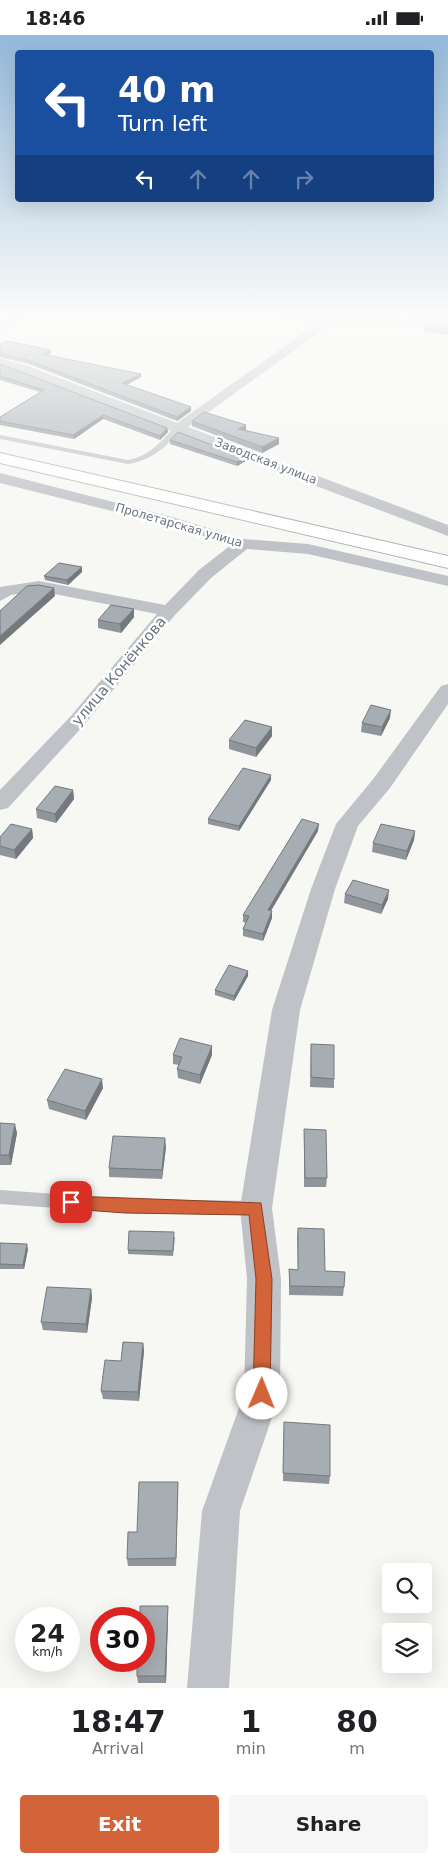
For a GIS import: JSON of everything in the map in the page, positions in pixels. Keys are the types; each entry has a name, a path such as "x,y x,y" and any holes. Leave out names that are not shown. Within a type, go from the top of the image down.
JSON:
{"main road":[{"name":"Пролетарская улица","path":"0,458 448,562"}],"street":[{"name":"Заводская улица","path":"82,391 448,531"},
{"path":"178,428 229,391"},
{"name":"Пролетарская улица","path":"0,478 166,520 243,544 277,545 308,549 448,581"},
{"name":"улица Конёнкова","path":"0,803 77,721 169,611 205,574 243,544"},
{"path":"0,596 6,591 39,586 169,611"},
{"path":"208,1688 221,1511 262,1394 264,1279 256,1208 286,1010 323,889 347,824 382,783 448,690"}],"lane":[{"path":"0,437 128,462 138,461 163,444 178,428"},
{"path":"0,1197 125,1206 256,1208"}],"building":[{"path":"42,391 71,391 167,428 160,436 103,415 73,435 0,421 0,417"},
{"path":"109,391 145,391 191,407 177,417"},
{"path":"204,412 246,425 238,429 279,438 262,447 192,421"},
{"path":"178,432 246,458 237,462 170,440"},
{"path":"59,563 82,567 67,580 44,576"},
{"path":"38,585 54,588 0,636 0,611 27,586"},
{"path":"111,605 134,609 120,624 98,620"},
{"path":"371,705 391,710 382,727 362,723"},
{"path":"245,720 272,727 256,748 229,740"},
{"path":"243,768 271,775 239,826 208,819"},
{"path":"55,786 73,790 55,814 36,809"},
{"path":"302,819 319,824 268,910 272,911 263,934 243,929 249,916 243,915"},
{"path":"11,824 32,829 14,850 0,846 0,837"},
{"path":"381,824 415,831 407,851 373,843"},
{"path":"353,880 389,890 382,905 345,894"},
{"path":"229,965 248,971 234,996 215,990"},
{"path":"180,1038 212,1046 200,1075 177,1069 182,1057 173,1055"},
{"path":"311,1044 334,1045 334,1079 311,1077"},
{"path":"65,1069 102,1079 85,1111 47,1100"},
{"path":"0,1123 15,1124 9,1155 0,1155"},
{"path":"304,1129 326,1130 327,1178 305,1178"},
{"path":"113,1136 165,1138 162,1170 109,1168"},
{"path":"298,1228 324,1229 325,1271 345,1272 344,1287 290,1286 289,1269 298,1270"},
{"path":"129,1231 174,1232 173,1251 128,1250"},
{"path":"0,1243 27,1244 23,1265 0,1264"},
{"path":"47,1287 91,1289 86,1324 41,1322"},
{"path":"123,1342 143,1343 138,1392 101,1391 105,1360 121,1361"},
{"path":"284,1422 330,1425 330,1476 283,1473"},
{"path":"139,1482 178,1482 176,1558 127,1559 128,1532 137,1532"},
{"path":"168,1606 165,1676 137,1676 137,1672 155,1672 155,1607 140,1607"}],"route":[{"path":"71,1202 125,1206 256,1208 264,1279 262,1394"}]}
